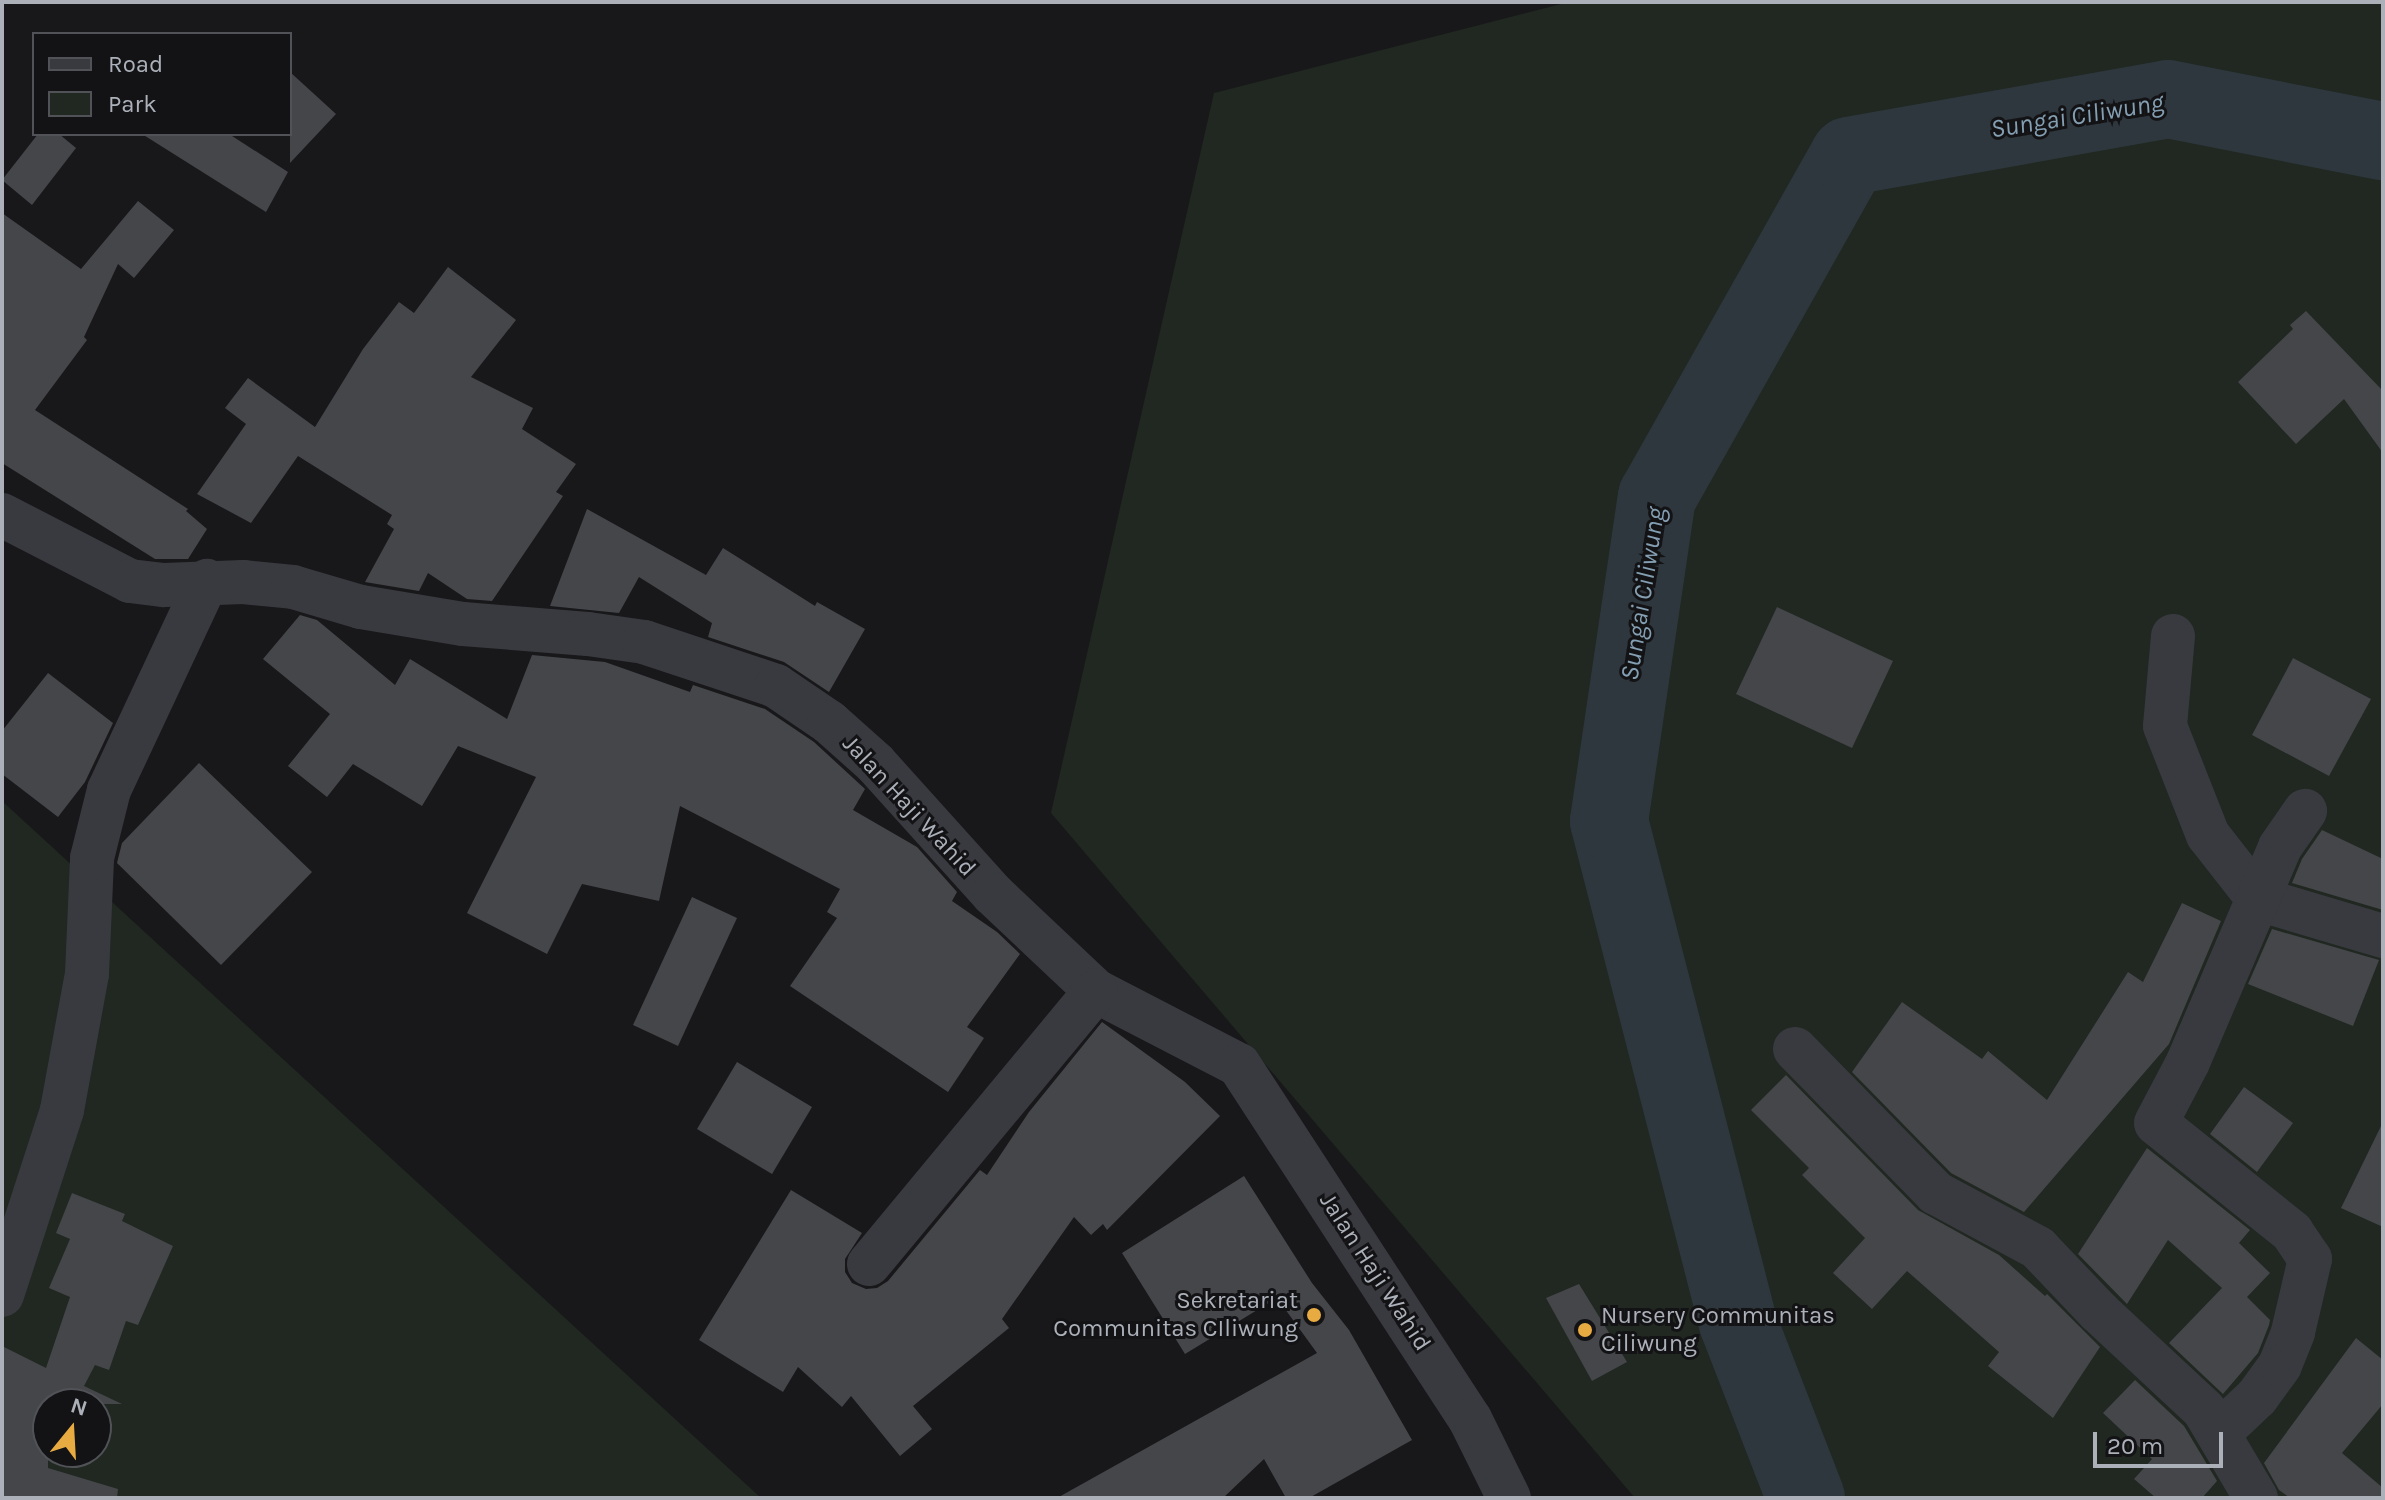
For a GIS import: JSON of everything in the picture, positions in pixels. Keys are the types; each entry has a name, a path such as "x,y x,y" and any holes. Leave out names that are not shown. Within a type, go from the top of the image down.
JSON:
{"street":[{"name":"Jalan Haji Wahid","path":"2,515 130,581 164,585 207,581 293,587 361,607 463,624 644,642 776,686 829,722 875,763 993,894 1096,991 1239,1065 1470,1419 1509,1498"},
{"path":"2,1295 62,1110 87,974 92,858 109,790 207,581"},
{"path":"2173,636 2165,726 2208,835 2258,899 2383,936"},
{"path":"2219,1433 2257,1397 2280,1365 2293,1332 2310,1259 2292,1232 2156,1123 2188,1062 2280,847 2305,811"},
{"path":"869,1264 1096,991"},
{"path":"1795,1049 1936,1193 2038,1248 2099,1312 2204,1410 2256,1498"}],"green space":[{"path":"1569,2 2383,2 2383,1498 1635,1498 1051,813 1214,93"},
{"path":"2,801 761,1498 2,1498"}],"building":[{"path":"292,74 336,114 290,163 292,136"},
{"path":"36,136 61,136 76,148 32,205 2,180"},
{"path":"145,136 232,136 288,172 266,212"},
{"path":"138,201 174,230 134,278 118,264 84,337 87,340 35,410 188,509 186,511 207,529 188,559 155,559 2,463 2,213 81,269"},
{"path":"448,267 516,320 471,377 533,408 522,429 576,464 556,492 563,496 492,601 467,599 428,573 419,591 365,582 394,529 387,524 392,515 298,456 251,523 197,494 246,424 225,408 248,378 315,427 363,349 399,302 414,313"},
{"path":"2306,311 2383,391 2383,453 2344,399 2296,444 2238,382 2293,329 2290,325"},
{"path":"587,509 706,575 723,548 815,606 817,602 865,629 829,692 784,662 708,637 712,623 639,577 619,613 550,606"},
{"path":"1777,607 1893,661 1852,748 1736,694"},
{"path":"300,615 317,620 395,685 410,659 507,719 532,655 605,662 690,692 693,685 765,709 814,742 865,789 853,810 917,847 957,892 952,901 997,932 1020,954 967,1027 984,1038 948,1092 790,986 837,918 827,912 840,889 680,806 659,901 582,884 547,954 467,913 536,777 458,746 422,806 353,764 327,797 288,766 330,714 263,659"},
{"path":"2293,658 2371,699 2329,776 2252,735"},
{"path":"48,673 113,723 85,782 58,817 2,774 2,731"},
{"path":"199,763 312,872 221,965 117,863 122,843"},
{"path":"2322,830 2383,859 2383,910 2292,883 2302,859"},
{"path":"692,897 737,918 678,1046 633,1025"},
{"path":"2182,903 2221,921 2169,1044 2024,1212 1951,1173 1852,1072 1902,1002 1982,1059 1988,1051 2047,1100 2128,972 2143,982"},
{"path":"2272,929 2379,960 2353,1026 2248,984"},
{"path":"1102,1022 1185,1082 1220,1116 1107,1230 1103,1224 1091,1235 1074,1217 1002,1319 1009,1328 913,1406 932,1429 900,1456 851,1396 842,1407 798,1367 783,1392 699,1340 791,1190 862,1233 845,1259 845,1272 852,1283 866,1289 877,1288 888,1281 980,1170 987,1175 1029,1112"},
{"path":"737,1062 812,1107 772,1174 697,1129"},
{"path":"1786,1075 1918,1210 1999,1255 2045,1296 2047,1294 2100,1347 2053,1418 1988,1366 1999,1352 1907,1271 1872,1309 1833,1273 1865,1238 1802,1175 1809,1168 1751,1110"},
{"path":"2244,1087 2293,1123 2257,1172 2210,1134"},
{"path":"2383,1122 2383,1227 2341,1208"},
{"path":"2147,1148 2250,1230 2239,1243 2270,1273 2247,1297 2270,1320 2269,1325 2258,1353 2223,1394 2169,1343 2222,1288 2168,1240 2127,1304 2078,1254"},
{"path":"1244,1176 1312,1283 1349,1330 1412,1440 1309,1498 1286,1498 1264,1459 1223,1498 1057,1498 1317,1353 1277,1298 1185,1354 1122,1253"},
{"path":"72,1193 125,1214 122,1221 173,1246 138,1325 126,1321 109,1370 95,1365 84,1386 88,1388 32,1388 32,1468 48,1468 118,1489 117,1498 2,1498 2,1346 46,1368 70,1297 49,1288 70,1239 56,1233"},
{"name":"Nursery Communitas Ciliwung","path":"1579,1284 1627,1362 1592,1381 1546,1298"},
{"path":"2356,1338 2383,1360 2383,1404 2342,1453 2383,1488 2383,1498 2290,1498 2279,1490 2264,1463"},
{"path":"2135,1380 2184,1426 2217,1481 2202,1498 2156,1498 2134,1479 2152,1459 2103,1413"}],"waterway":[{"name":"Sungai Ciliwung","path":"1806,1498 1738,1323 1609,821 1657,497 1849,156 2168,99 2383,141"}],"place":[{"name":"Sekretariat Communitas CIliwung","path":"1314,1315"},
{"name":"Nursery Communitas Ciliwung","path":"1585,1330"}]}
